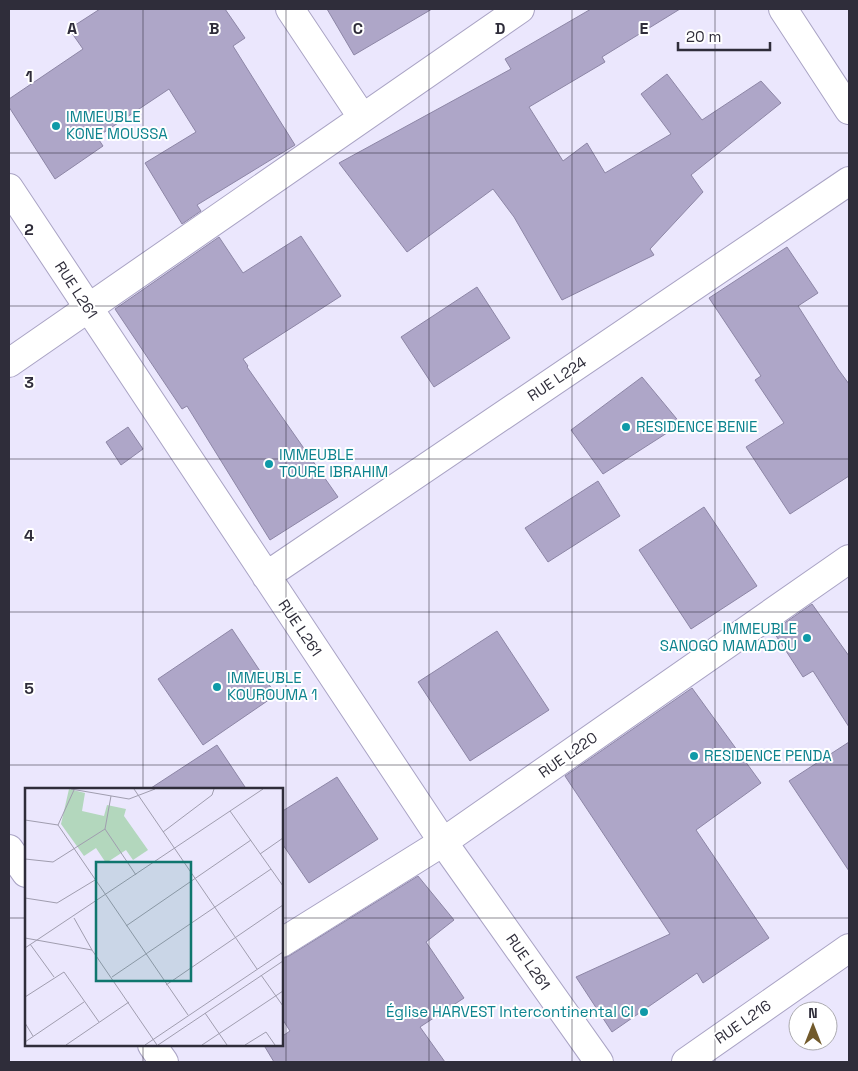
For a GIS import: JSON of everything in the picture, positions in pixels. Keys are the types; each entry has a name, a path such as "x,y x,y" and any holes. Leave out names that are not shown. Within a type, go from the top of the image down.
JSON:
{"street":[{"path":"290,9 362,117"},
{"path":"9,363 520,9"},
{"path":"783,9 849,110"},
{"name":"RUE L224","path":"266,576 849,181"},
{"name":"RUE L261","path":"9,188 443,842 599,1062"},
{"name":"RUE L220","path":"282,942 443,842 849,559"},
{"path":"9,849 25,872"},
{"name":"RUE L216","path":"686,1062 849,948"},
{"path":"153,1046 164,1062"}],"building":[{"path":"100,9 225,9 245,38 233,46 295,145 197,205 201,211 182,224 145,163 196,132 169,89 97,137 103,146 55,179 9,107 9,99 83,49 69,29"},
{"path":"327,9 432,9 354,55"},
{"path":"591,9 680,9 602,57 605,62 529,107 563,161 587,143 605,173 671,134 641,94 667,74 702,120 761,81 781,103 691,175 703,192 650,249 654,255 562,300 514,217 493,189 407,252 339,163 511,69 505,59"},
{"path":"301,236 341,296 243,359 338,497 270,540 187,406 182,409 115,309 219,237 243,273"},
{"path":"787,247 818,293 798,306 849,384 849,476 790,514 746,447 784,423 755,380 761,376 709,298"},
{"path":"477,287 510,338 434,387 401,337"},
{"name":"RESIDENCE BENIE","path":"642,377 681,424 603,474 571,430"},
{"path":"128,427 143,449 121,465 106,442"},
{"path":"598,481 620,516 548,562 525,528"},
{"path":"704,507 757,586 691,629 639,550"},
{"name":"IMMEUBLE SANOGO MAMADOU","path":"812,604 849,656 849,727 813,671 803,677 773,631"},
{"name":"IMMEUBLE KOUROUMA 1","path":"232,629 276,695 203,745 158,679"},
{"path":"497,631 549,710 470,761 418,682"},
{"path":"692,688 761,783 696,830 769,938 703,983 697,973 612,1032 576,977 670,934 565,776"},
{"path":"849,742 849,871 789,781"},
{"path":"217,745 246,788 151,788"},
{"path":"337,777 378,839 309,883 282,843 282,811"},
{"path":"418,876 454,920 426,942 464,998 420,1027 445,1062 274,1062 265,1047 282,1046 282,1036 290,1031 282,1019 282,959"}],"place":[{"name":"IMMEUBLE KONE MOUSSA","path":"56,126"},
{"name":"RESIDENCE BENIE","path":"626,427"},
{"name":"IMMEUBLE TOURE IBRAHIM","path":"269,464"},
{"name":"IMMEUBLE SANOGO MAMADOU","path":"807,638"},
{"name":"IMMEUBLE KOUROUMA 1","path":"217,687"},
{"name":"RESIDENCE PENDA","path":"694,756"},
{"name":"Église HARVEST Intercontinental CI","path":"644,1012"}]}
